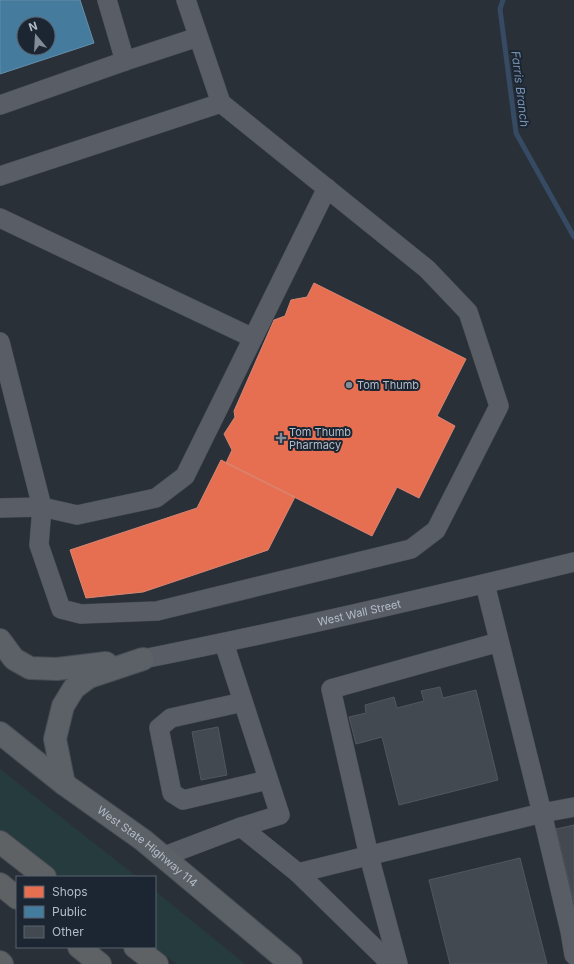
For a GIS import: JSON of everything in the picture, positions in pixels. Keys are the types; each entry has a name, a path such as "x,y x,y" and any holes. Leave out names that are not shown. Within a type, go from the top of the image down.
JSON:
{"highway":[{"path":"0,842 44,876"},
{"path":"0,884 16,897"},
{"path":"80,948 100,964"},
{"path":"136,948 157,964"}],"main road":[{"path":"0,640 14,659 30,668 58,669 143,659"},
{"path":"0,667 8,670 55,678 143,659"},
{"path":"64,784 55,739 63,706 70,694 74,688 89,677 143,659"},
{"name":"West State Highway 114","path":"0,733 64,784 143,840 291,964"}],"street":[{"path":"107,0 125,61"},
{"path":"0,342 42,507 38,545 60,609 81,614 156,611 411,549 436,530 499,406 468,312 427,269 221,103 186,0"},
{"path":"0,105 198,37"},
{"path":"0,176 221,103"},
{"path":"0,508 42,507 77,515 156,498 185,476 327,188"},
{"path":"0,218 253,338"},
{"name":"West Wall Street","path":"143,659 224,643 574,562"},
{"path":"484,584 542,814 570,931 574,955"},
{"path":"398,964 369,856 331,689 499,642"},
{"path":"162,856 241,827 280,815 224,643"},
{"path":"243,702 171,718 158,728 172,793 183,800 268,780"},
{"path":"298,873 574,807"},
{"path":"241,827 298,873 391,964"}],"green space":[{"path":"0,769 136,876 59,876 0,831"},
{"path":"156,892 245,964 177,964 155,948"}],"building: Shops":[{"name":"Tom Thumb","path":"314,283 466,359 437,416 455,426 419,498 397,487 372,536 226,463 232,450 224,434 235,417 234,411 274,320 285,316 291,300 307,297"},
{"path":"221,460 295,497 268,550 143,592 86,598 70,550 197,508"}],"building: Public":[{"path":"0,0 80,0 94,43 56,56 56,16 16,16 16,56 55,56 0,74"}],"building: Other":[{"path":"440,687 443,698 476,690 498,780 399,805 382,737 356,744 349,717 366,713 365,705 394,697 397,708 424,701 421,691"},
{"path":"218,727 227,775 201,780 192,732"},
{"path":"574,825 574,903 556,829"},
{"path":"520,858 547,964 450,964 429,880"}],"waterway":[{"name":"Farris Branch","path":"503,0 500,9 516,133 574,237"}],"place":[{"name":"Tom Thumb","path":"349,385"},
{"name":"Tom Thumb Pharmacy","path":"281,438"}]}
